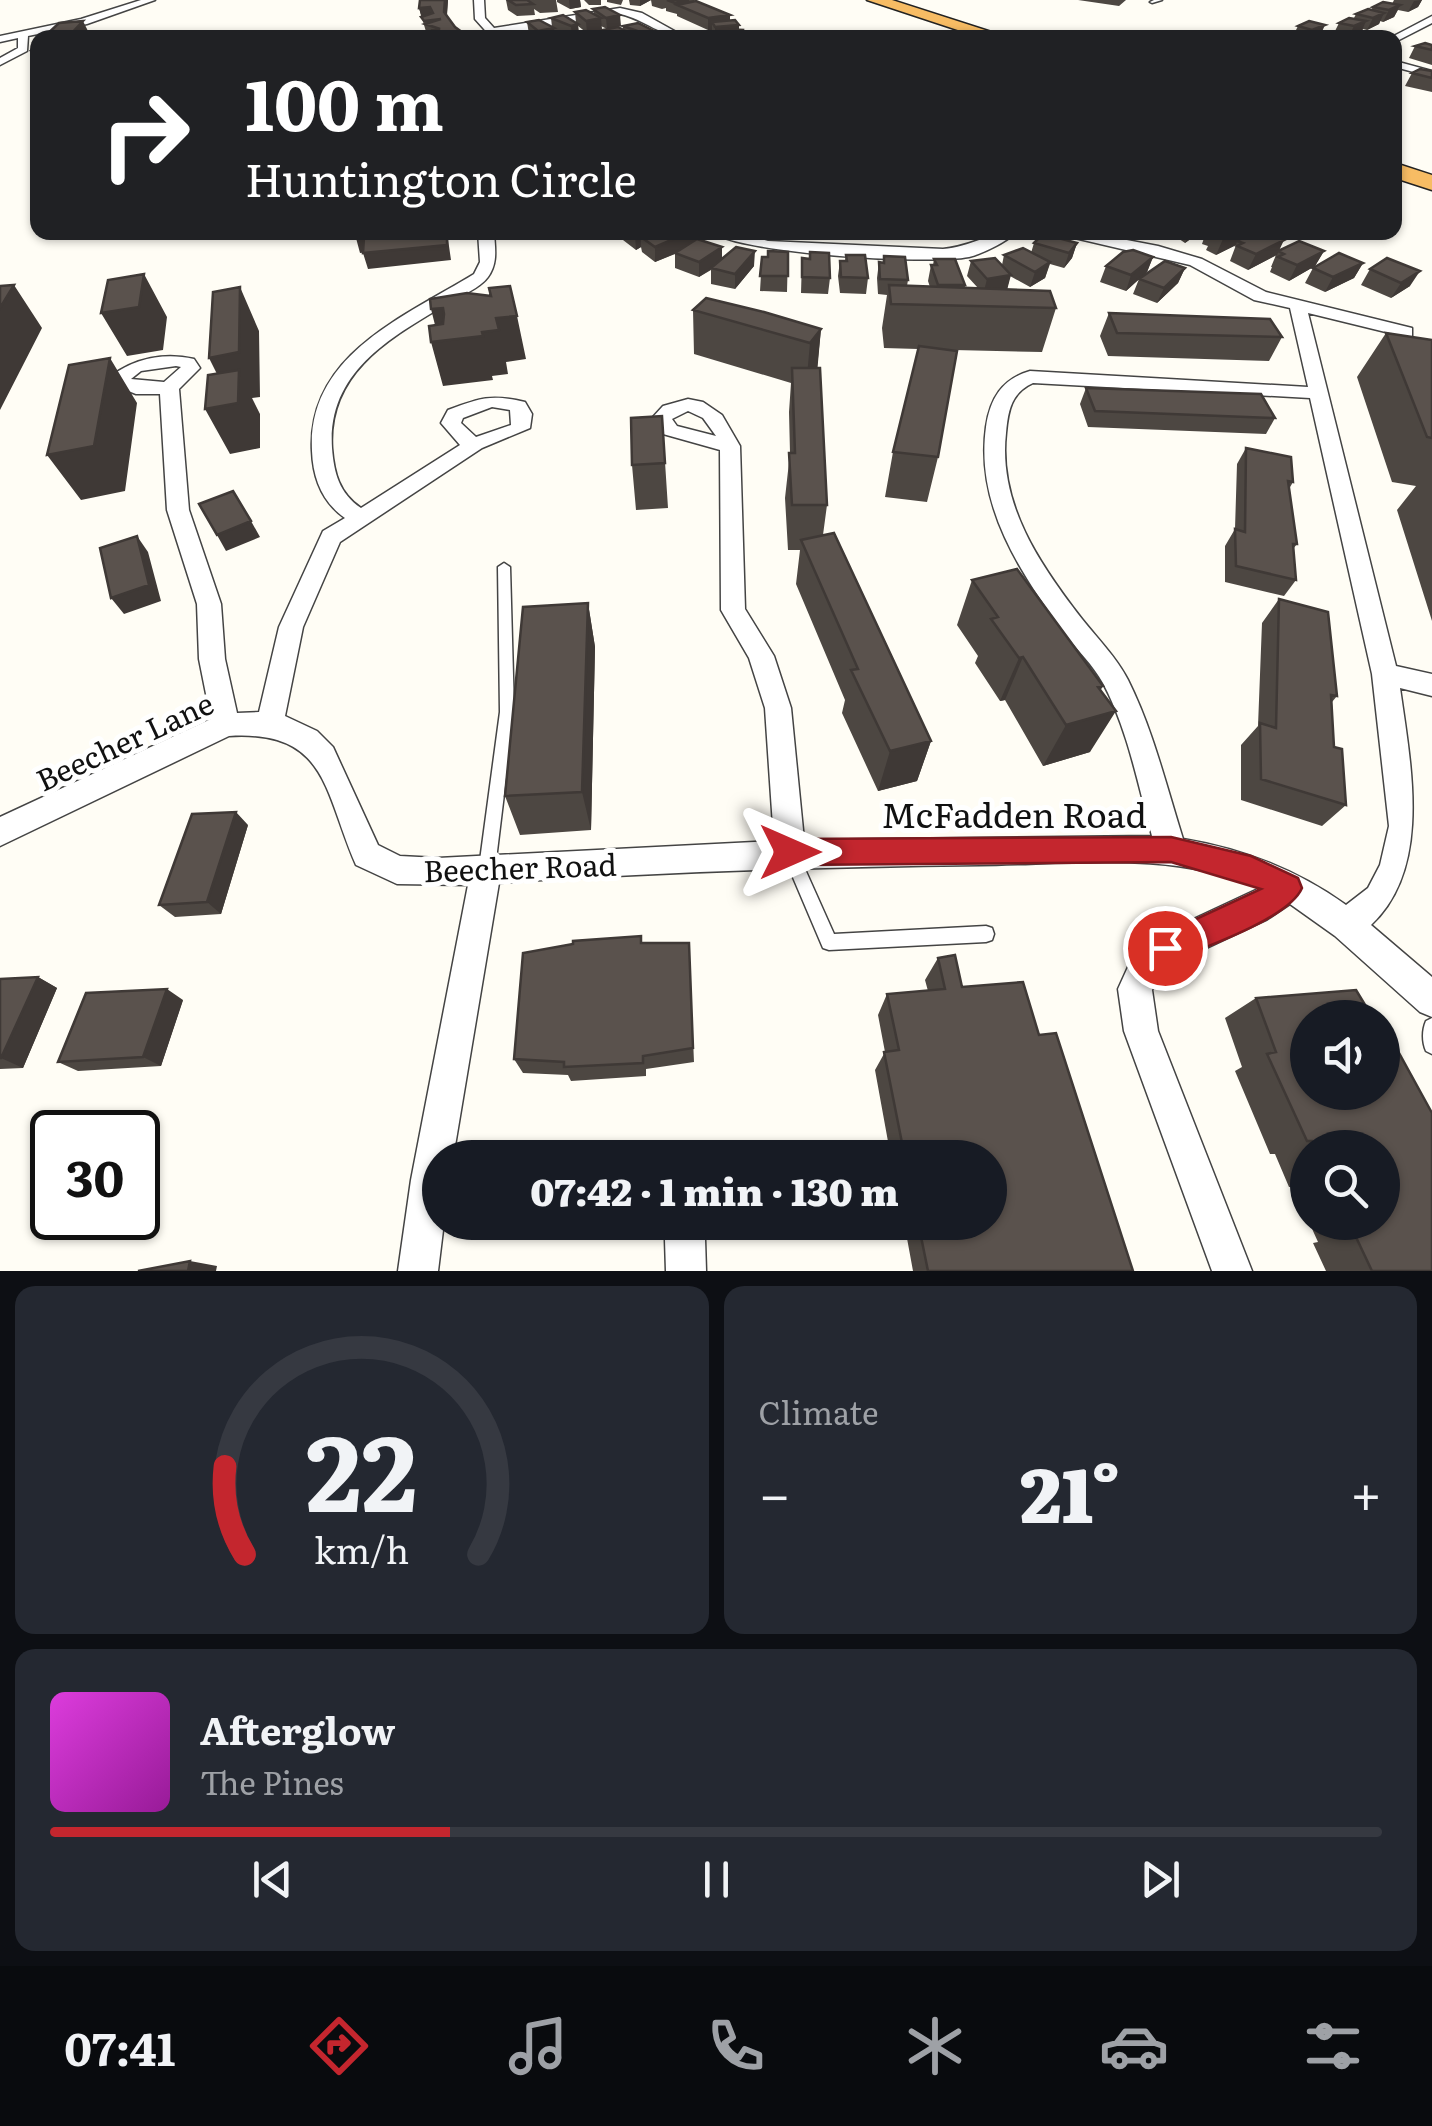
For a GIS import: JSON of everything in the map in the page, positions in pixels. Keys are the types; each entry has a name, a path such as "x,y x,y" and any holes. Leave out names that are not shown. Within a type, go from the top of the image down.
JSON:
{"highway":[{"path":"859,0 958,30"},
{"path":"874,0 975,30"},
{"path":"1402,164 1432,175"},
{"path":"1402,172 1432,183"}],"street":[{"path":"49,30 150,0"},
{"path":"479,0 477,11 491,30"},
{"path":"515,30 614,11 639,15 667,30"},
{"path":"1402,35 1430,22"},
{"path":"0,40 30,34"},
{"path":"0,62 23,48 23,36"},
{"path":"1402,66 1432,74"},
{"path":"358,516 345,510 334,496 324,466 323,409 328,397 347,368 376,345 480,278 488,262 487,240"},
{"path":"746,240 767,246 942,254 969,252 994,240"},
{"path":"1107,240 1196,262 1241,288 1298,306 1411,335"},
{"path":"1298,306 1385,674 1404,826 1395,868 1379,899 1348,924"},
{"path":"1171,849 1116,682 1055,602 1018,541 996,487 994,434 1002,397 1012,384 1030,377 1319,394"},
{"path":"169,388 178,510 209,604 212,659 226,725"},
{"path":"270,722 291,627 331,537 358,516 476,444"},
{"path":"730,446 734,610 761,656 778,708 790,852"},
{"path":"1385,674 1432,684"},
{"name":"Beecher Lane","path":"0,832 226,725 270,722"},
{"name":"Beecher Road","path":"270,722 304,736 325,752 366,855 397,870 486,870 790,852"},
{"name":"McFadden Road","path":"790,852 1171,849 1251,869 1288,888 1348,924 1432,1000"},
{"path":"442,1140 486,870"},
{"path":"1232,1271 1142,1030 1135,989 1150,957 1255,909 1288,888"},
{"path":"418,1271 424,1240"},
{"path":"685,1240 686,1271"}],"lane":[{"path":"486,870 507,712 504,567"},
{"path":"790,852 829,942 986,934"},
{"path":"1432,1027 1432,1045"}],"building":[{"path":"420,0 445,0 444,12 459,30 433,30 440,29 425,24 441,19 424,21 421,17 433,13 430,7 419,8"},
{"path":"508,0 527,0 533,4 516,5"},
{"path":"696,1 730,15 708,18 677,5"},
{"path":"1383,2 1400,5 1389,10 1373,7"},
{"path":"605,7 620,15 606,18 593,9"},
{"path":"1368,9 1384,13 1373,18 1356,14"},
{"path":"586,10 601,18 586,21 575,12"},
{"path":"563,15 578,24 571,26 551,18"},
{"path":"1349,18 1366,21 1354,26 1339,23"},
{"path":"539,20 554,28 537,30 527,22"},
{"path":"735,20 739,25 715,27 712,22"},
{"path":"83,21 75,30 52,30 59,23"},
{"path":"1309,21 1325,25 1312,30 1298,26"},
{"path":"638,23 652,30 634,30 623,26"},
{"path":"1432,45 1432,50 1415,46"},
{"path":"1420,69 1432,71 1432,78 1412,73"},
{"path":"364,240 447,240 447,245 363,253"},
{"path":"645,240 671,240 655,247"},
{"path":"695,240 722,247 699,262 675,253"},
{"path":"1066,240 1077,243 1069,253 1034,243"},
{"path":"1284,240 1256,254 1237,246 1243,243 1237,241"},
{"path":"1299,241 1324,251 1297,265 1278,257 1284,254 1278,251"},
{"path":"736,247 755,251 735,274 711,268"},
{"path":"1023,248 1050,262 1035,272 1004,255"},
{"path":"1133,250 1153,257 1131,275 1106,266 1123,252"},
{"path":"768,251 788,252 788,276 760,276 762,257 768,257"},
{"path":"810,252 829,253 830,278 802,277 802,258 810,259"},
{"path":"1339,253 1363,263 1333,277 1313,268"},
{"path":"846,255 865,255 868,278 841,277 840,261 847,261"},
{"path":"884,256 905,257 908,280 880,279 879,262 884,263"},
{"path":"995,258 1011,275 987,279 971,261"},
{"path":"1387,258 1420,271 1401,283 1370,269"},
{"path":"934,259 955,259 965,285 938,285 931,265 937,265"},
{"path":"1165,261 1185,268 1164,288 1139,279"},
{"path":"144,274 139,307 101,313 108,280"},
{"path":"14,285 0,308 0,286"},
{"path":"889,285 1050,291 1056,308 891,304"},
{"path":"510,286 517,316 496,318 499,330 482,332 483,336 431,342 429,326 443,324 444,314 443,308 431,309 430,299 467,293 491,296 489,288"},
{"path":"240,287 239,352 209,358 213,292"},
{"path":"706,298 821,329 810,343 693,310"},
{"path":"1109,313 1270,319 1282,337 1117,333"},
{"path":"1386,333 1432,340 1432,438 1427,437"},
{"path":"919,346 957,351 938,457 893,452"},
{"path":"110,358 94,446 47,455 69,365"},
{"path":"792,368 820,368 827,505 792,505"},
{"path":"239,370 238,403 205,409 208,375"},
{"path":"1086,388 1261,394 1275,418 1095,411"},
{"path":"662,416 665,463 632,465 631,418"},
{"path":"1246,448 1291,457 1293,482 1288,481 1297,544 1293,544 1296,580 1236,566 1235,529 1245,532"},
{"path":"233,491 251,521 217,535 199,504"},
{"path":"834,533 931,741 890,751 851,670 858,669 801,540"},
{"path":"137,536 149,585 111,598 100,548"},
{"path":"1017,569 1103,686 1098,687 1116,711 1066,725 1023,657 1019,658 991,619 998,617 972,580"},
{"path":"1279,599 1328,612 1337,696 1331,695 1334,747 1342,749 1346,805 1261,779 1260,723 1276,728"},
{"path":"588,603 582,792 505,796 523,607"},
{"path":"236,812 207,902 159,905 192,814"},
{"path":"641,936 641,943 689,943 693,1048 643,1056 643,1063 564,1067 564,1062 514,1059 523,953 573,941"},
{"path":"955,955 962,987 1023,982 1039,1035 1056,1033 1133,1271 928,1271 922,1240 1007,1240 1007,1140 901,1140 884,1052 899,1050 887,994 945,989 938,958"},
{"path":"38,977 1,1058 0,1058 0,979"},
{"path":"167,989 143,1057 58,1062 86,993"},
{"path":"1356,990 1362,1000 1290,1000 1290,1104 1267,1054 1276,1052 1256,998"},
{"path":"1400,1055 1432,1113 1432,1271 1372,1271 1357,1240 1400,1240 1400,1130 1302,1130 1293,1110 1400,1110"},
{"path":"190,1261 188,1271 138,1271"}],"route":[{"path":"790,852 1171,849 1251,869 1288,888 1255,909 1165,948"}]}
